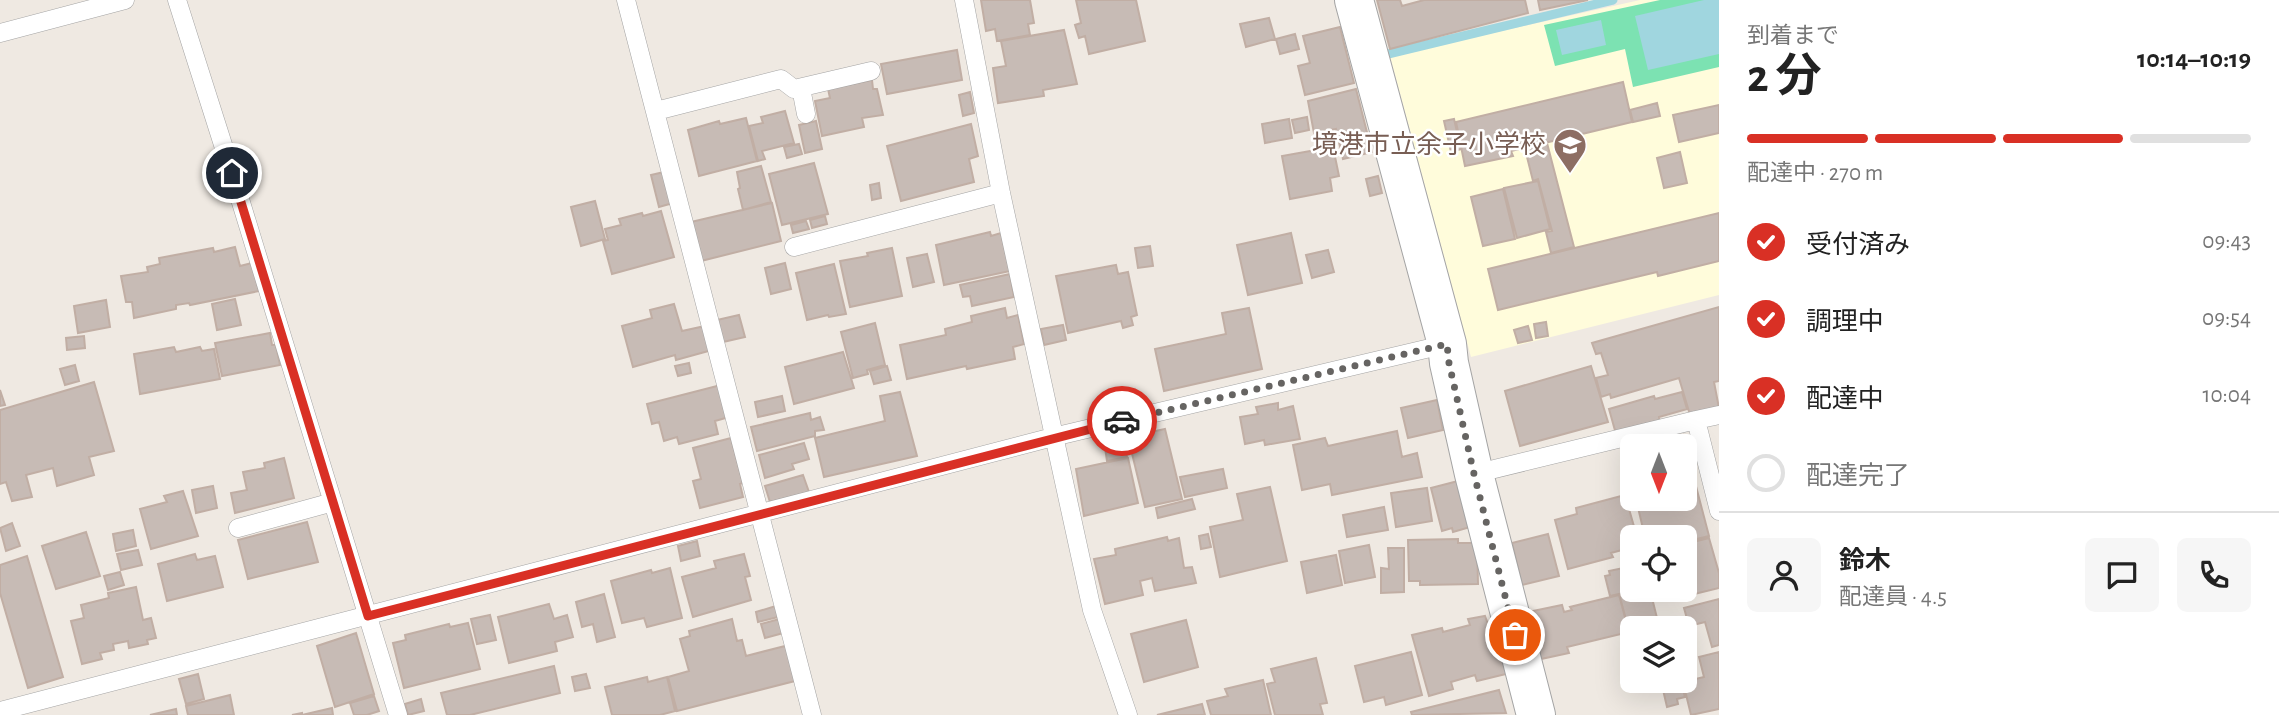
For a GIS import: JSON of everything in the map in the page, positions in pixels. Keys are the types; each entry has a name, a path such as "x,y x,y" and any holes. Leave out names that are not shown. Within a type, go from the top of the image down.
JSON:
{"street":[{"path":"1354,0 1447,344 1474,474 1536,715"}],"lane":[{"path":"0,33 71,7 125,0"},
{"path":"177,0 398,715"},
{"path":"626,0 812,715"},
{"path":"964,0 1001,193 1092,610 1128,715"},
{"path":"656,111 781,79 794,89 871,71"},
{"path":"801,88 806,114"},
{"path":"794,247 1001,193"},
{"path":"0,711 1053,437 1447,344"},
{"path":"1474,474 1719,415"},
{"path":"1696,420 1719,511"},
{"path":"238,528 332,502"}],"shaded area":[{"name":"境港市立余子小学校","path":"1640,0 1719,0 1719,295 1471,357 1390,56"}],"green space":[{"path":"1660,0 1719,0 1719,67 1633,87 1625,49 1555,66 1544,25"}],"water":[{"path":"1704,0 1719,0 1719,54 1648,70 1635,16"},
{"path":"1601,20 1606,45 1562,55 1556,30"}],"building":[{"path":"981,0 1030,0 1034,23 1028,24 1030,35 997,41 995,29 986,31"},
{"path":"1076,0 1136,0 1145,41 1089,54 1085,36 1079,38 1075,25 1081,23"},
{"path":"1377,0 1400,0 1402,6 1424,0 1525,0 1528,13 1390,49"},
{"path":"1538,0 1588,0 1540,10"},
{"path":"1269,18 1275,39 1246,47 1240,24"},
{"path":"1340,27 1354,83 1305,95 1298,66 1310,63 1303,36"},
{"path":"1064,30 1077,84 1043,90 1044,96 998,103 993,68 1006,66 1001,41"},
{"path":"1295,34 1299,49 1280,54 1276,39"},
{"path":"957,50 962,80 887,94 881,64"},
{"path":"872,80 883,115 862,118 864,127 822,136 815,101 830,98 828,89"},
{"path":"1623,82 1632,122 1511,151 1513,156 1465,166 1456,122"},
{"path":"1356,89 1372,152 1343,159 1336,129 1314,133 1308,101"},
{"path":"970,92 974,113 963,116 959,95"},
{"path":"1657,103 1660,116 1633,122 1630,110"},
{"path":"1719,105 1719,133 1679,142 1673,115"},
{"path":"785,111 794,143 762,151 765,159 758,161 749,126 763,123 761,117"},
{"path":"1307,117 1309,130 1295,133 1292,120"},
{"path":"746,118 757,161 699,176 688,130 719,121 720,124"},
{"path":"1289,119 1292,138 1265,143 1262,124"},
{"path":"1454,119 1461,149 1451,152 1444,121"},
{"path":"816,121 822,149 805,153 799,125"},
{"path":"971,124 978,156 969,159 974,182 901,201 887,146"},
{"path":"1547,143 1574,247 1551,253 1546,232 1552,231 1538,179 1533,181 1525,149"},
{"path":"799,144 802,154 787,158 784,147"},
{"path":"1333,147 1339,176 1330,178 1332,191 1290,199 1282,156"},
{"path":"1680,152 1687,183 1664,188 1657,158"},
{"path":"814,163 828,214 782,225 769,174"},
{"path":"761,166 771,202 743,210 737,172"},
{"path":"664,172 673,203 659,207 651,175"},
{"path":"1378,176 1382,193 1370,196 1366,179"},
{"path":"1538,181 1550,229 1517,238 1504,188"},
{"path":"879,183 881,198 872,200 870,185"},
{"path":"1503,189 1515,239 1483,246 1471,197"},
{"path":"595,201 605,239 581,246 571,207"},
{"path":"772,203 781,241 701,261 691,222"},
{"path":"661,211 674,257 612,274 603,241 608,240 605,229 621,225 619,219"},
{"path":"1719,213 1719,261 1658,276 1657,272 1498,310 1488,269"},
{"path":"825,216 827,224 812,228 810,220"},
{"path":"806,221 809,229 793,233 791,225"},
{"path":"990,232 991,236 1001,233 1010,271 944,285 936,245"},
{"path":"1291,233 1302,283 1248,295 1237,245"},
{"path":"1150,246 1153,266 1138,268 1135,248"},
{"path":"235,247 240,266 252,263 259,291 190,305 176,305 176,309 134,318 132,302 126,302 121,276 148,272 147,267 160,264 159,258 213,248 214,252"},
{"path":"892,248 902,296 850,307 840,261"},
{"path":"1328,250 1334,272 1312,278 1306,255"},
{"path":"927,254 934,282 913,287 907,258"},
{"path":"785,263 791,289 771,294 765,268"},
{"path":"834,264 846,314 807,320 796,273"},
{"path":"1116,265 1118,274 1128,272 1137,315 1131,317 1133,325 1123,328 1121,321 1068,333 1056,276"},
{"path":"1010,274 1014,297 972,306 970,296 963,297 960,285"},
{"path":"235,299 241,325 217,330 212,304"},
{"path":"106,300 110,327 78,333 74,306"},
{"path":"674,304 682,331 705,326 712,350 676,360 675,355 633,367 622,326 652,318 650,310"},
{"path":"1719,307 1719,381 1714,382 1719,408 1690,415 1679,378 1611,398 1610,394 1601,397 1596,378 1608,375 1601,353 1596,354 1592,343"},
{"path":"1005,308 1007,318 1018,315 1024,344 1013,347 1015,359 907,379 900,345 946,335 945,329 972,322 971,316"},
{"path":"1249,308 1262,369 1164,391 1155,349 1226,334 1222,313"},
{"path":"739,315 745,337 723,342 717,320"},
{"path":"1546,322 1548,336 1536,338 1534,324"},
{"path":"875,323 885,365 867,370 868,374 853,378 841,332"},
{"path":"1063,325 1066,340 1044,345 1041,329"},
{"path":"1528,326 1532,340 1518,343 1514,330"},
{"path":"270,333 272,345 276,345 280,365 222,376 215,343"},
{"path":"84,336 85,348 67,350 66,338"},
{"path":"174,347 176,352 200,347 202,351 214,349 220,379 140,394 134,354"},
{"path":"843,352 854,388 794,404 785,367"},
{"path":"689,363 691,373 678,376 675,366"},
{"path":"75,365 79,381 65,385 60,369"},
{"path":"887,366 891,380 874,384 870,371"},
{"path":"1591,366 1608,422 1520,446 1505,391"},
{"path":"94,382 114,451 89,457 94,475 57,486 53,468 26,475 32,497 12,501 6,482 0,484 0,410"},
{"path":"721,385 729,417 715,421 718,434 679,444 677,437 664,441 659,422 652,424 647,404"},
{"path":"0,390 5,405 0,406"},
{"path":"900,392 917,456 824,477 815,438 885,421 880,396"},
{"path":"1682,392 1687,409 1659,417 1660,423 1616,434 1609,409 1654,396 1655,399"},
{"path":"782,396 785,411 758,417 755,402"},
{"path":"1437,400 1443,430 1408,438 1401,408"},
{"path":"1278,403 1278,410 1293,406 1300,439 1265,445 1264,440 1245,444 1240,417 1258,414 1256,407"},
{"path":"810,413 811,420 820,417 824,430 815,431 815,436 757,451 751,427"},
{"path":"1165,429 1182,499 1145,507 1128,437"},
{"path":"1121,431 1127,457 1107,461 1103,434"},
{"path":"1397,431 1402,457 1417,453 1422,477 1332,495 1330,484 1302,490 1293,445 1325,438 1328,446"},
{"path":"731,438 743,483 740,484 743,497 700,508 693,481 701,479 693,448"},
{"path":"804,443 809,459 792,464 794,469 765,478 759,455"},
{"path":"284,458 294,498 235,513 231,493 247,490 243,472 265,468 264,463"},
{"path":"1128,458 1138,503 1084,516 1076,469"},
{"path":"1223,469 1227,488 1185,497 1180,477"},
{"path":"803,475 809,492 770,502 765,486"},
{"path":"1458,481 1470,527 1453,532 1452,528 1442,531 1431,488"},
{"path":"213,486 217,508 196,513 192,490"},
{"path":"1270,487 1287,561 1220,577 1210,527 1243,520 1237,494"},
{"path":"1427,488 1432,521 1396,527 1391,493"},
{"path":"183,491 198,536 151,549 140,509 167,502 164,496"},
{"path":"1698,494 1709,536 1697,539 1697,525 1642,525 1639,511 1698,511"},
{"path":"1620,496 1620,511 1630,511 1634,525 1620,525 1620,551 1611,553 1613,557 1568,569 1555,520 1577,514 1576,508"},
{"path":"1192,499 1195,509 1158,518 1156,508"},
{"path":"1384,507 1388,530 1347,537 1343,515"},
{"path":"307,522 318,562 248,579 238,540"},
{"path":"12,523 20,546 6,551 0,528"},
{"path":"133,530 136,546 116,551 113,534"},
{"path":"86,532 100,576 56,589 42,546"},
{"path":"1208,534 1211,547 1201,549 1199,536"},
{"path":"1548,534 1559,576 1522,585 1512,543"},
{"path":"1167,537 1168,541 1179,538 1184,568 1192,567 1196,583 1155,591 1152,578 1140,581 1143,595 1105,604 1094,559 1116,555 1115,549"},
{"path":"1709,538 1719,573 1719,588 1697,593 1697,541"},
{"path":"1458,539 1458,543 1477,543 1478,584 1420,585 1420,581 1409,581 1408,540"},
{"path":"697,541 700,556 681,561 678,546"},
{"path":"1369,545 1375,577 1345,583 1339,551"},
{"path":"1388,548 1404,548 1404,592 1381,593 1381,568 1389,569"},
{"path":"138,550 142,565 121,570 117,554"},
{"path":"195,554 197,560 215,556 223,587 167,601 158,564"},
{"path":"744,554 750,576 745,577 751,600 693,617 682,577 716,568 714,561"},
{"path":"1336,555 1342,585 1307,593 1301,562"},
{"path":"27,556 63,677 28,688 0,593 0,565"},
{"path":"670,568 682,618 647,627 644,618 622,623 611,581 651,570 652,573"},
{"path":"1620,569 1620,598 1619,594 1610,596 1605,576 1610,575 1609,571"},
{"path":"120,572 124,585 108,590 104,576"},
{"path":"136,587 143,620 151,618 156,638 147,640 148,644 129,648 128,641 113,644 114,650 100,653 102,659 82,664 71,621 84,618 81,605 109,598 108,593"},
{"path":"604,594 615,637 597,642 593,624 582,627 576,602"},
{"path":"1619,595 1625,616 1620,616 1620,634 1567,647 1569,653 1541,659 1528,612 1562,605 1564,612 1572,610 1570,607"},
{"path":"1719,599 1719,645 1712,647 1705,622 1697,624 1697,616 1686,616 1684,608"},
{"path":"1621,602 1653,602 1656,616 1625,616"},
{"path":"549,604 554,619 567,615 573,637 555,642 557,651 509,663 498,617"},
{"path":"779,605 782,616 758,622 756,612"},
{"path":"490,615 496,640 477,644 471,619"},
{"path":"1485,616 1491,632 1499,630 1510,673 1477,681 1475,675 1451,682 1453,689 1429,696 1412,635 1442,628 1443,632 1470,625 1468,619"},
{"path":"783,618 787,632 765,638 761,624"},
{"path":"732,619 737,641 742,640 746,656 789,645 799,680 677,711 668,677 689,671 680,639 690,636 689,631"},
{"path":"1186,620 1198,667 1144,682 1131,634"},
{"path":"468,623 480,669 404,688 393,643 406,640 405,635 449,624 450,627"},
{"path":"356,633 374,694 335,707 317,646"},
{"path":"1411,652 1422,695 1386,705 1384,697 1364,702 1355,666"},
{"path":"1719,652 1719,709 1691,715 1686,693 1697,693 1697,679 1704,677 1699,657"},
{"path":"1316,658 1327,703 1320,704 1323,715 1275,715 1267,684 1275,682 1271,669"},
{"path":"554,666 560,693 470,715 447,715 441,693"},
{"path":"198,674 204,699 186,704 179,679"},
{"path":"586,674 590,688 575,691 572,677"},
{"path":"647,677 648,682 667,677 675,711 660,715 612,715 605,687"},
{"path":"1263,680 1271,715 1211,715 1207,701 1228,696 1225,689"},
{"path":"1499,690 1506,713 1412,715 1411,712"},
{"path":"1664,693 1684,693 1685,697 1677,699 1678,704 1667,707"},
{"path":"230,695 234,715 188,715 186,706"},
{"path":"374,696 379,711 354,715 350,703"},
{"path":"421,699 424,711 408,715 405,704"},
{"path":"1202,704 1205,715 1157,715"},
{"path":"332,708 333,715 302,715"},
{"path":"176,709 177,715 150,715"}],"waterway":[{"path":"1388,54 1613,0"}],"way so far":[{"path":"1122,421 1447,344 1474,474 1515,635"}],"place":[{"name":"境港市立余子小学校","path":"1570,175"}],"route":[{"path":"232,173 368,616 1122,421"}]}
